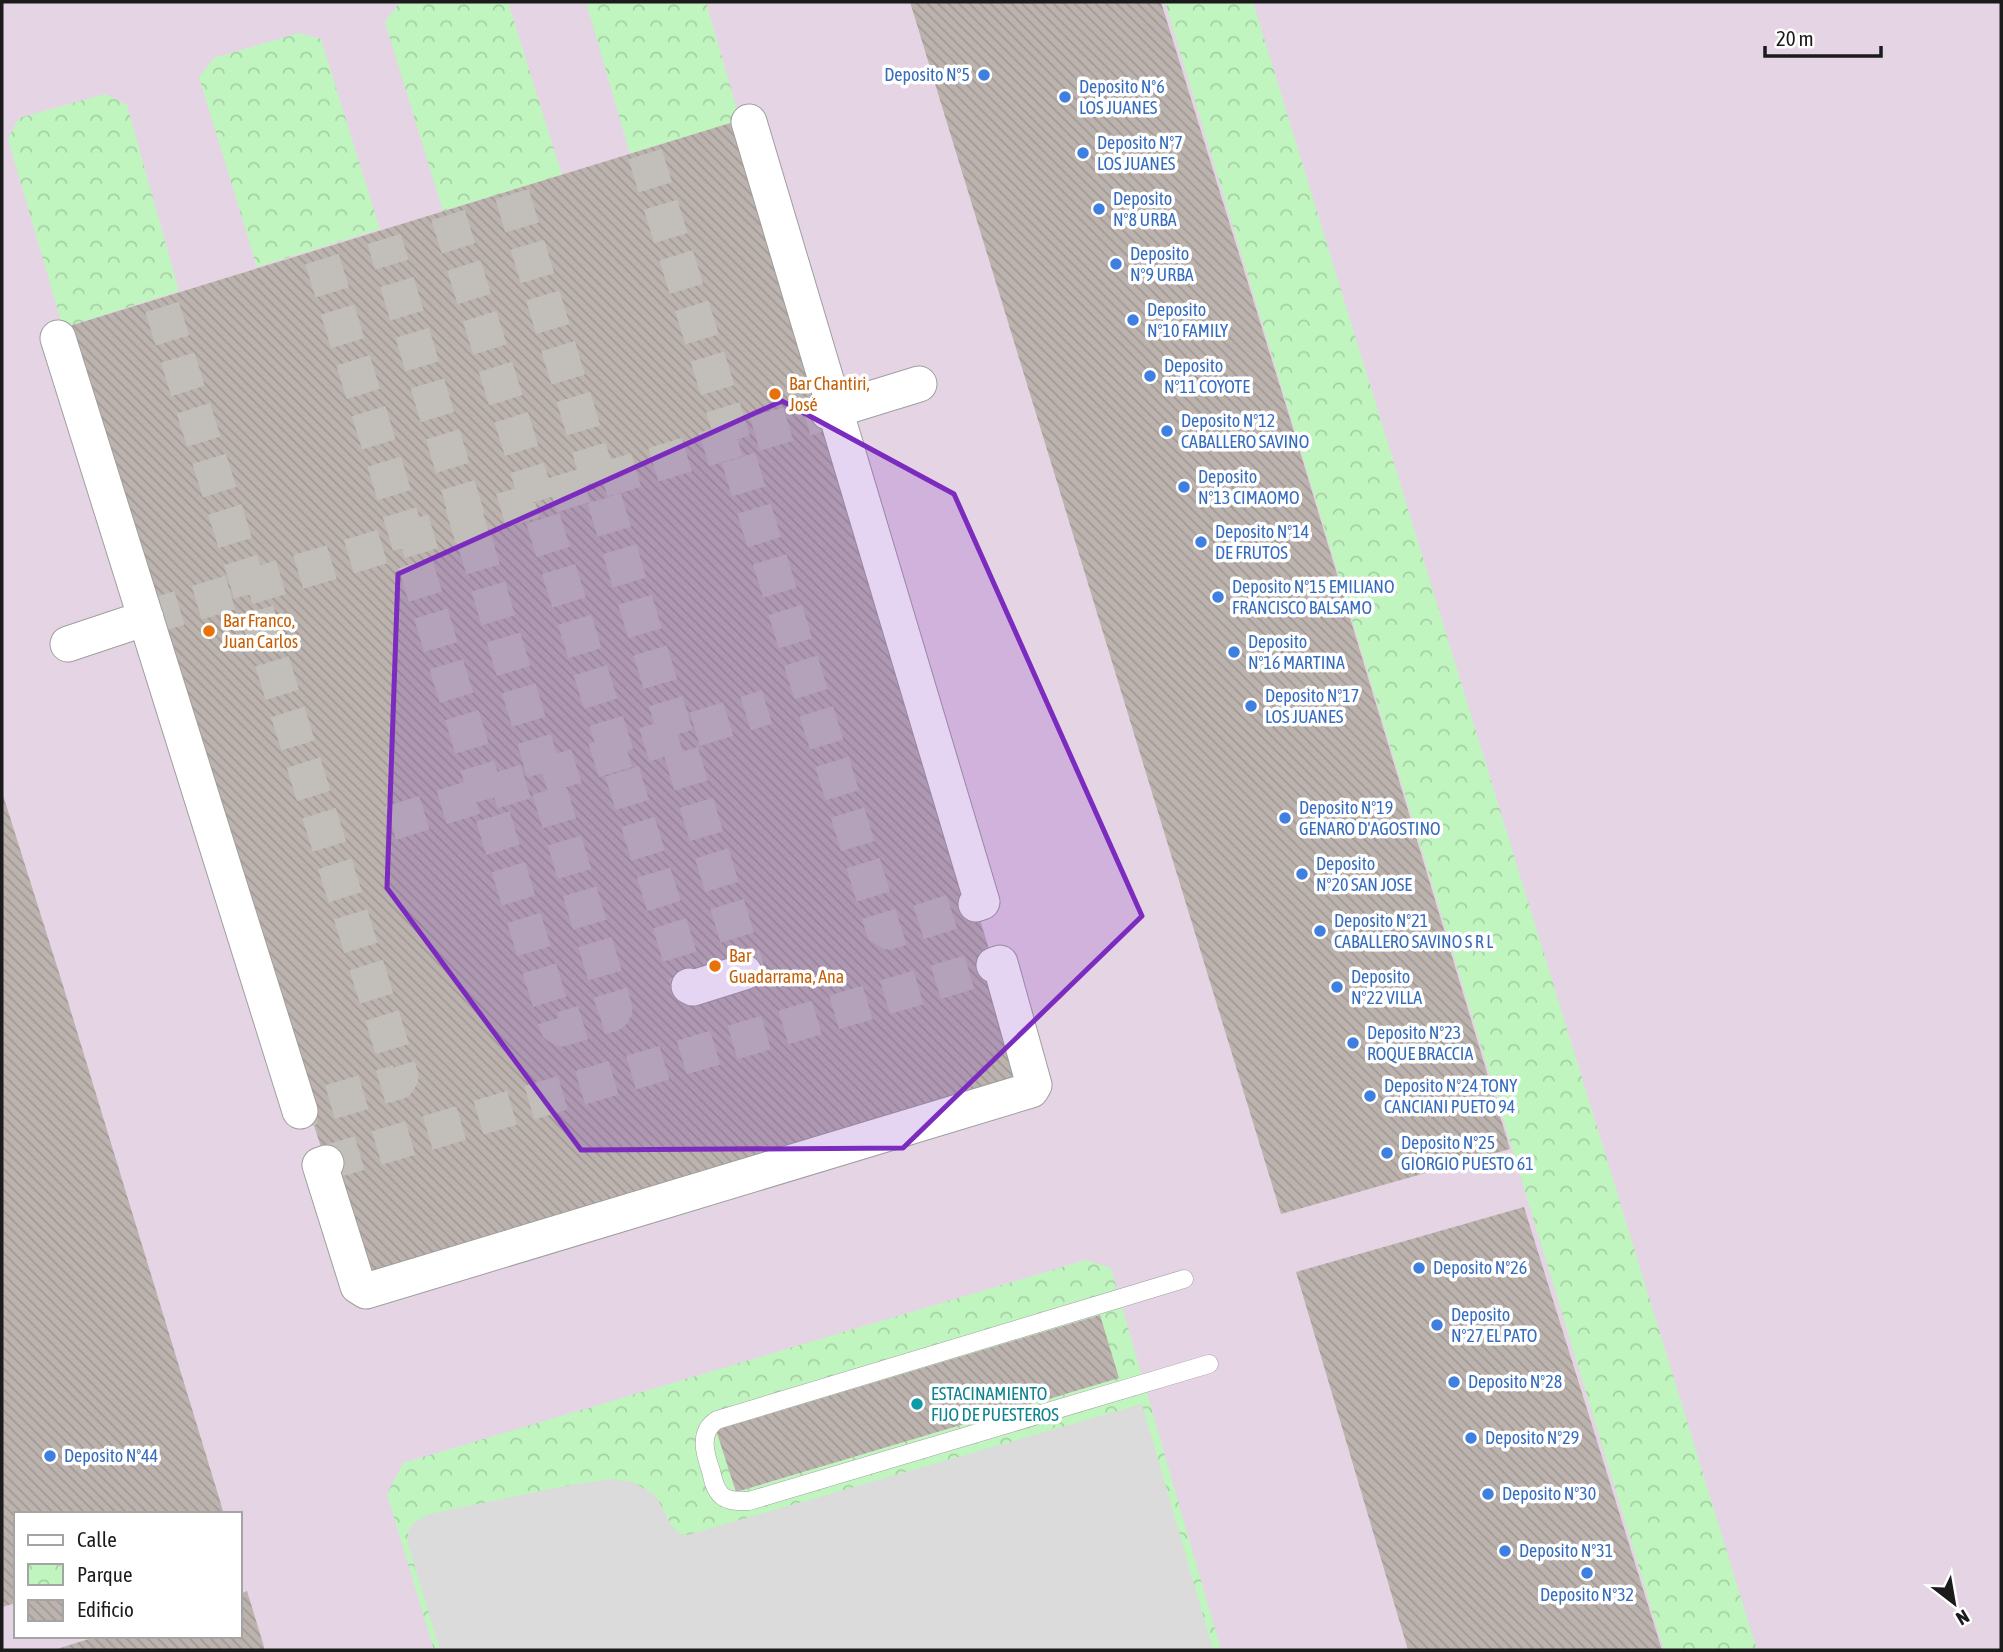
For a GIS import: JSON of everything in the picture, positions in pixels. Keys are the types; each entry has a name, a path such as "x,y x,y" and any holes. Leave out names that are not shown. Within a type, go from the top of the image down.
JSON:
{"street":[{"path":"749,122 832,411 982,902 976,904"},
{"path":"58,338 300,1111"},
{"path":"832,411 919,384"},
{"path":"68,644 146,618"},
{"path":"326,1163 320,1165 331,1201 358,1286 366,1291 1031,1090 1034,1084 1000,963 994,965"},
{"path":"689,986 693,988 744,972"}],"lane":[{"path":"1184,1279 717,1420 706,1432 706,1455 720,1494 734,1501 749,1501 1209,1364"}],"highlighted area":[{"path":"782,401 954,494 1142,916 903,1148 581,1150 387,888 398,574"}],"shaded area":[{"path":"2,2 2001,2 2001,1650 2,1650"},
{"path":"1142,1404 1213,1650 440,1650 408,1544 408,1532 412,1524 429,1514 611,1479 633,1482 652,1493 672,1526 680,1534 687,1535"}],"green space":[{"path":"400,2 508,2 562,175 443,211 385,22"},
{"path":"586,2 706,2 740,120 630,154"},
{"path":"1165,2 1253,2 1757,1650 1664,1650"},
{"path":"299,33 321,39 380,229 257,267 199,77 214,58"},
{"path":"105,94 127,105 179,291 63,328 8,139 19,118"},
{"path":"1086,1260 1111,1268 1221,1650 434,1650 387,1494 403,1463"}],"building":[{"path":"910,2 1161,2 1292,425 1510,1149 1281,1214"},
{"path":"740,120 1030,1086 364,1284 63,328"},
{"path":"2,792 223,1512 14,1512 14,1604 2,1607"},
{"path":"1524,1207 1662,1650 1408,1650 1296,1272"},
{"name":"ESTACINAMIENTO FIJO DE PUESTEROS","path":"1100,1315 1119,1378 736,1492 716,1430"},
{"path":"247,1591 265,1650 54,1650 92,1638 242,1638 242,1593"}],"tunnel":[{"path":"645,154 883,928 889,932 976,904"},
{"path":"512,194 747,970 744,972"},
{"path":"448,215 689,986"},
{"path":"322,259 557,1026 562,1029 612,1014 615,1009 384,239"},
{"path":"162,307 401,1077 398,1082 300,1111"},
{"path":"146,618 828,412"},
{"path":"391,823 767,707"},
{"path":"326,1163 994,965"}],"place":[{"name":"Deposito N°5","path":"984,75"},
{"name":"Deposito N°6 LOS JUANES","path":"1065,97"},
{"name":"Deposito N°7 LOS JUANES","path":"1083,153"},
{"name":"Deposito N°8 URBA","path":"1099,209"},
{"name":"Deposito N°9 URBA","path":"1116,264"},
{"name":"Deposito N°10 FAMILY","path":"1133,320"},
{"name":"Deposito N°11 COYOTE","path":"1150,376"},
{"name":"Bar Chantiri, José","path":"775,394"},
{"name":"Deposito N°12 CABALLERO SAVINO","path":"1167,431"},
{"name":"Deposito N°13 CIMAOMO","path":"1184,487"},
{"name":"Deposito N°14 DE FRUTOS","path":"1201,542"},
{"name":"Deposito N°15 EMILIANO FRANCISCO BALSAMO","path":"1218,597"},
{"name":"Bar Franco, Juan Carlos","path":"209,631"},
{"name":"Deposito N°16 MARTINA","path":"1234,652"},
{"name":"Deposito N°17 LOS JUANES","path":"1251,706"},
{"name":"Deposito N°19 GENARO D'AGOSTINO","path":"1285,818"},
{"name":"Deposito N°20 SAN JOSE","path":"1302,874"},
{"name":"Deposito N°21 CABALLERO SAVINO S R L","path":"1320,931"},
{"name":"Bar Guadarrama, Ana","path":"715,966"},
{"name":"Deposito N°22 VILLA","path":"1337,987"},
{"name":"Deposito N°23 ROQUE BRACCIA","path":"1353,1043"},
{"name":"Deposito N°24 TONY CANCIANI PUETO 94","path":"1370,1096"},
{"name":"Deposito N°25 GIORGIO PUESTO 61","path":"1387,1153"},
{"name":"Deposito N°26","path":"1419,1268"},
{"name":"Deposito N°27 EL PATO","path":"1437,1325"},
{"name":"Deposito N°28","path":"1454,1382"},
{"name":"ESTACINAMIENTO FIJO DE PUESTEROS","path":"917,1404"},
{"name":"Deposito N°29","path":"1471,1438"},
{"name":"Deposito N°44","path":"50,1456"},
{"name":"Deposito N°30","path":"1488,1494"},
{"name":"Deposito N°31","path":"1505,1551"},
{"name":"Deposito N°32","path":"1587,1573"}]}
